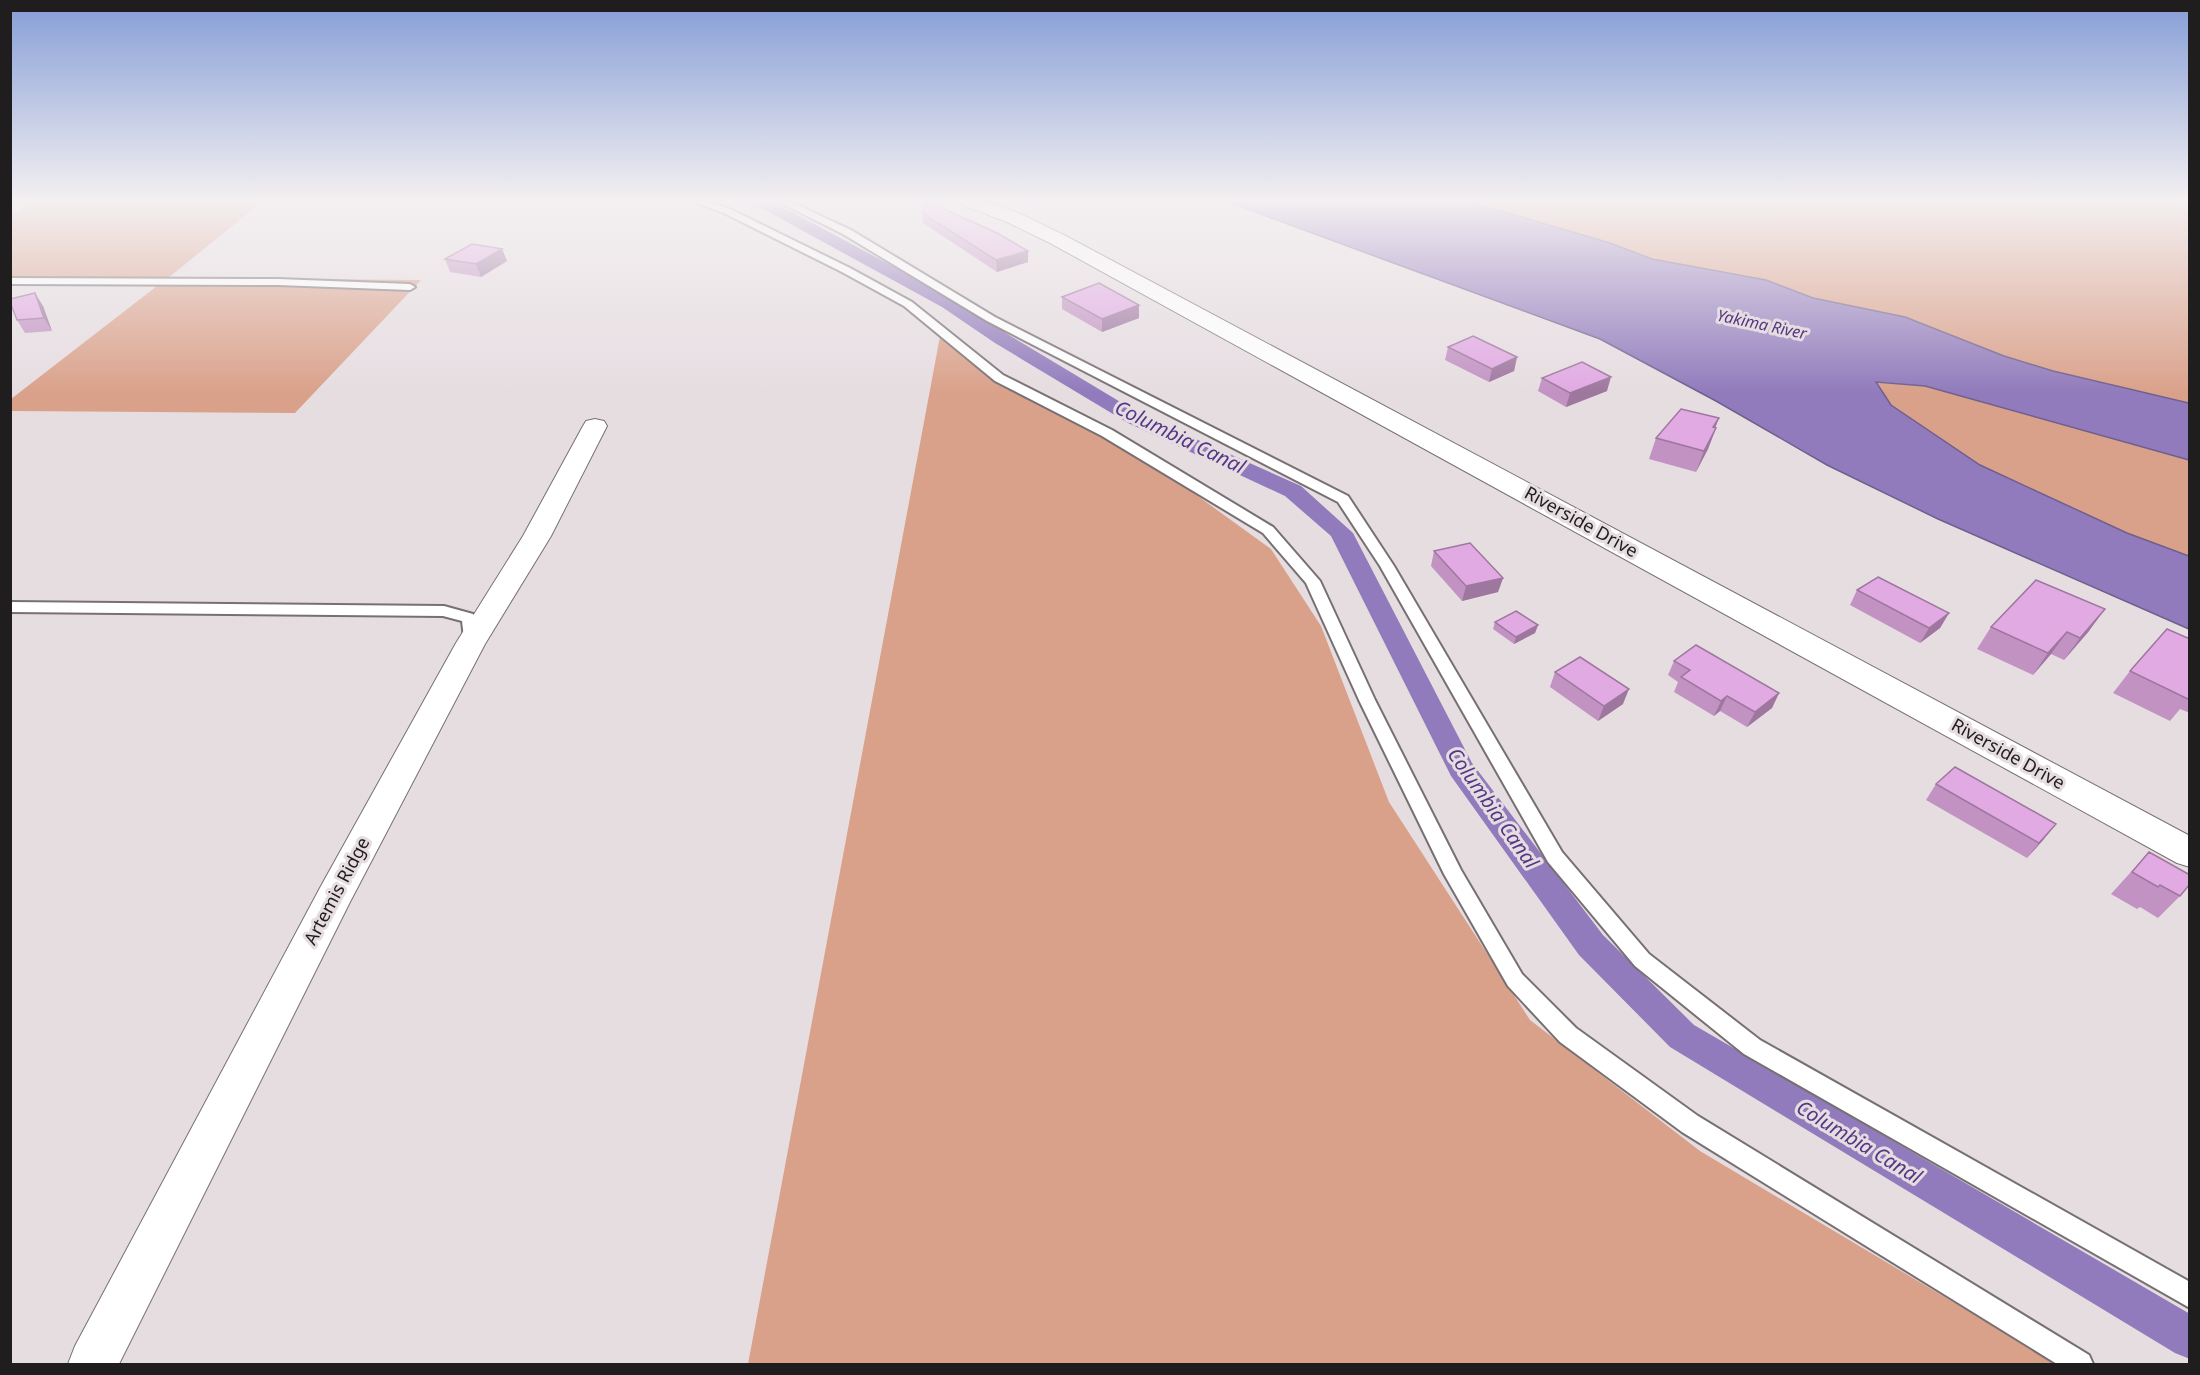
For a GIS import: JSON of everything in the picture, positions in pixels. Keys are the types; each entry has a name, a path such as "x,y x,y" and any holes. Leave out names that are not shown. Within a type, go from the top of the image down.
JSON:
{"street":[{"name":"Riverside Drive","path":"1106,265 2190,853"},
{"name":"Artemis Ridge","path":"93,1365 334,897 471,643 496,606 554,508 595,426"}],"lane":[{"path":"836,265 908,304 999,378 1107,433 1268,530 1312,581 1367,700 1444,854 1515,980 1568,1035 1690,1124 2080,1365"},
{"path":"902,265 991,319 1343,499 1387,566 1555,857 1642,960 1752,1047 2190,1296"},
{"path":"10,281 312,282 410,287"},
{"path":"10,607 444,611 468,618 472,628 471,643"}],"shaded area":[{"path":"11,265 184,265 168,278 421,280 295,413 11,411 11,399 166,279 11,278"},
{"path":"1685,265 2189,265 2189,403 2053,371 2004,356 1905,317 1813,298 1766,280"},
{"path":"941,331 980,363 1177,481 1271,549 1321,626 1389,802 1530,1020 1700,1151 2057,1364 748,1364"},
{"path":"1875,382 1925,386 2189,460 2189,556 2127,533 1980,465 1891,405"}],"water":[{"name":"Yakima River","path":"1399,265 1685,265 1766,280 1813,298 1905,317 2004,356 2053,371 2189,403 2189,460 1925,386 1876,382 1891,405 1980,465 2127,533 2189,556 2189,629 1938,519 1827,465 1716,401 1600,339"}],"building":[{"path":"1099,283 1139,305 1102,319 1062,297"},
{"path":"35,293 44,318 17,320 10,299"},
{"path":"1473,336 1517,357 1492,369 1448,347"},
{"path":"1582,362 1611,377 1570,393 1542,378"},
{"path":"1681,409 1719,418 1704,451 1656,438"},
{"path":"1470,543 1503,578 1466,586 1434,551"},
{"path":"1878,577 1949,613 1929,628 1857,590"},
{"path":"2036,580 2105,609 2080,638 2067,632 2048,653 1991,627"},
{"path":"1516,611 1538,625 1516,637 1495,622"},
{"path":"2167,629 2190,639 2190,697 2188,699 2130,671"},
{"path":"1696,645 1779,693 1755,712 1727,696 1721,701 1681,677 1690,670 1674,661"},
{"path":"1580,657 1629,689 1604,706 1555,672"},
{"path":"1955,767 2056,824 2039,843 1936,784"},
{"path":"2149,852 2190,875 2190,884 2180,896 2132,872"}],"waterway":[{"name":"Columbia Canal","path":"878,265 948,303 1002,339 1135,419 1293,491 1341,533 1461,769 1591,945 1682,1036 2190,1338"}]}
